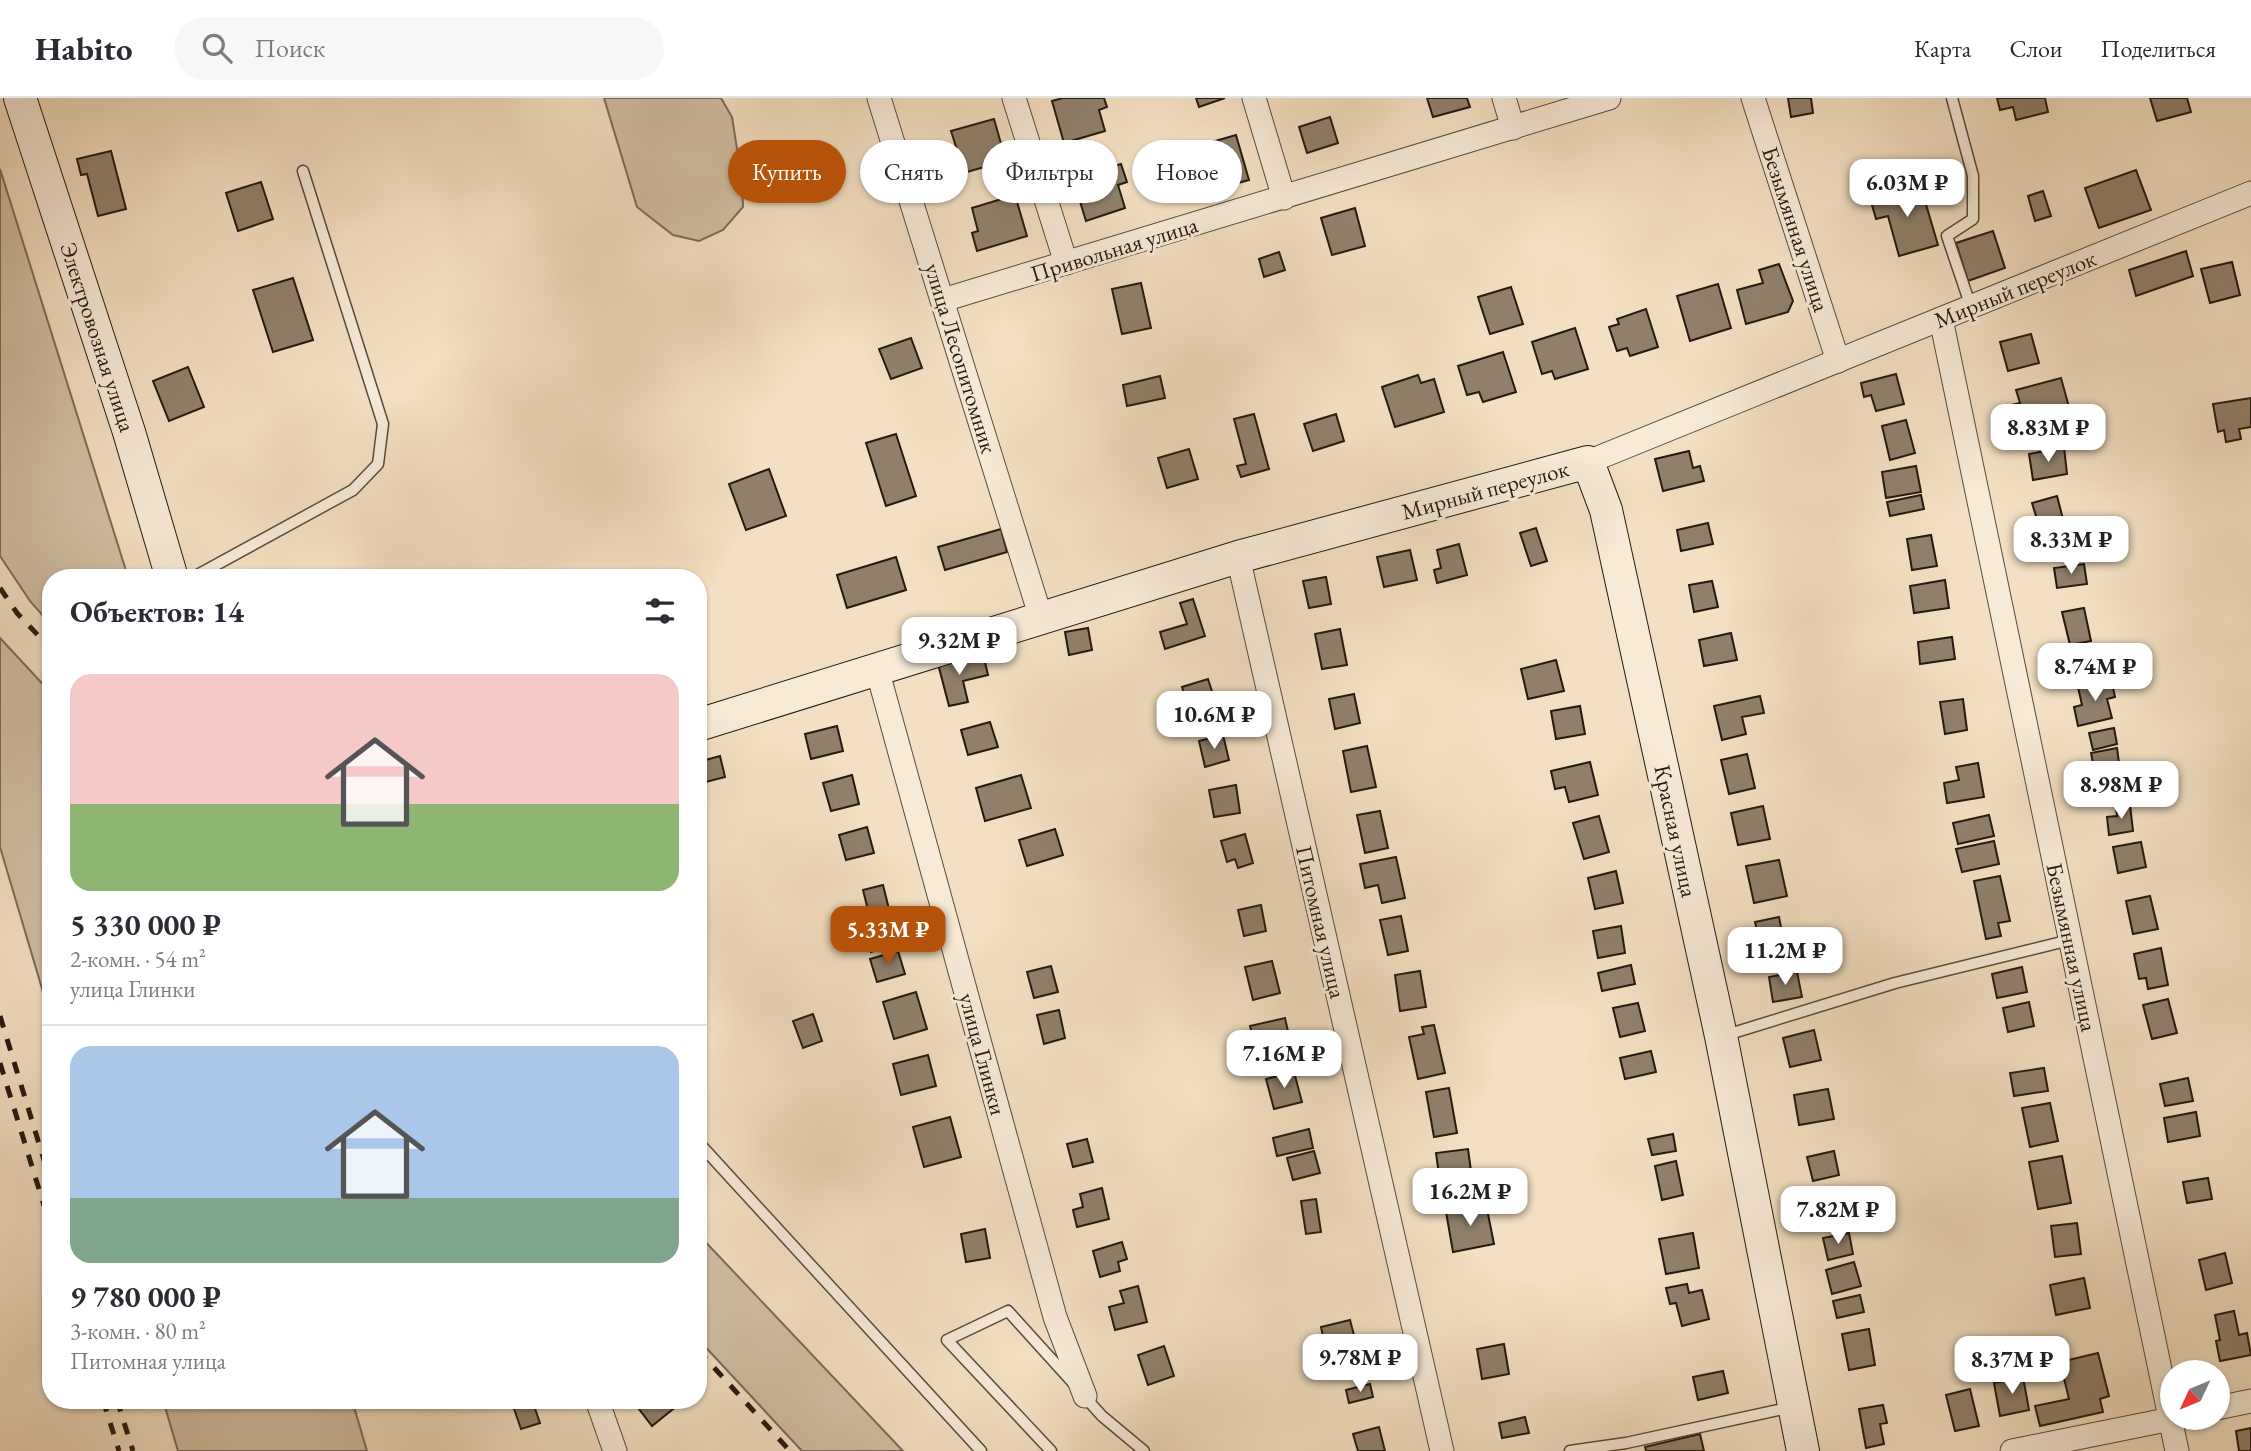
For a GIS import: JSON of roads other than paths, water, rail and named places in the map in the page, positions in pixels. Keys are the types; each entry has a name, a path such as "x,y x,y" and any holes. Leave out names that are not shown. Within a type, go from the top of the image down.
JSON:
{"street":[{"name":"Электровозная улица","path":"20,98 129,432 170,569"},
{"name":"улица Лесопитомник","path":"879,98 1041,618"},
{"path":"1014,98 1066,263"},
{"path":"1254,98 1284,198"},
{"path":"1504,98 1513,128"},
{"name":"Привольная улица","path":"943,300 1609,98"},
{"name":"Безымянная улица","path":"1753,98 1838,361"},
{"name":"Мирный переулок","path":"707,722 1238,557 1588,462 2251,193"},
{"name":"Безымянная улица","path":"1941,319 2161,1360"},
{"name":"Красная улица","path":"1588,462 1606,510 1721,1036 1803,1451"},
{"name":"Питомная улица","path":"1238,557 1442,1451"},
{"name":"улица Глинки","path":"877,669 1055,1317 1085,1396"},
{"path":"2230,1405 2251,1401"},
{"path":"600,1409 615,1451"},
{"path":"2012,1451 2160,1421"},
{"name":"Безымянная улица","path":"2174,1430 2177,1451"}],"lane":[{"path":"1952,98 1973,176 1973,219 1947,236 1971,307"},
{"path":"208,569 353,490 378,464 383,424 303,171"},
{"path":"1721,1036 1895,983 2070,940"},
{"path":"707,1152 981,1451"},
{"path":"1051,1451 947,1340 1008,1311 1102,1416 1144,1451"},
{"path":"1570,1451 1626,1443 1795,1407"}],"railway":[{"path":"0,588 17,613 42,639"},
{"path":"0,1016 42,1154"},
{"path":"0,1063 42,1199"},
{"path":"707,1360 790,1451"},
{"path":"106,1409 119,1451"},
{"path":"120,1409 133,1451"}]}
